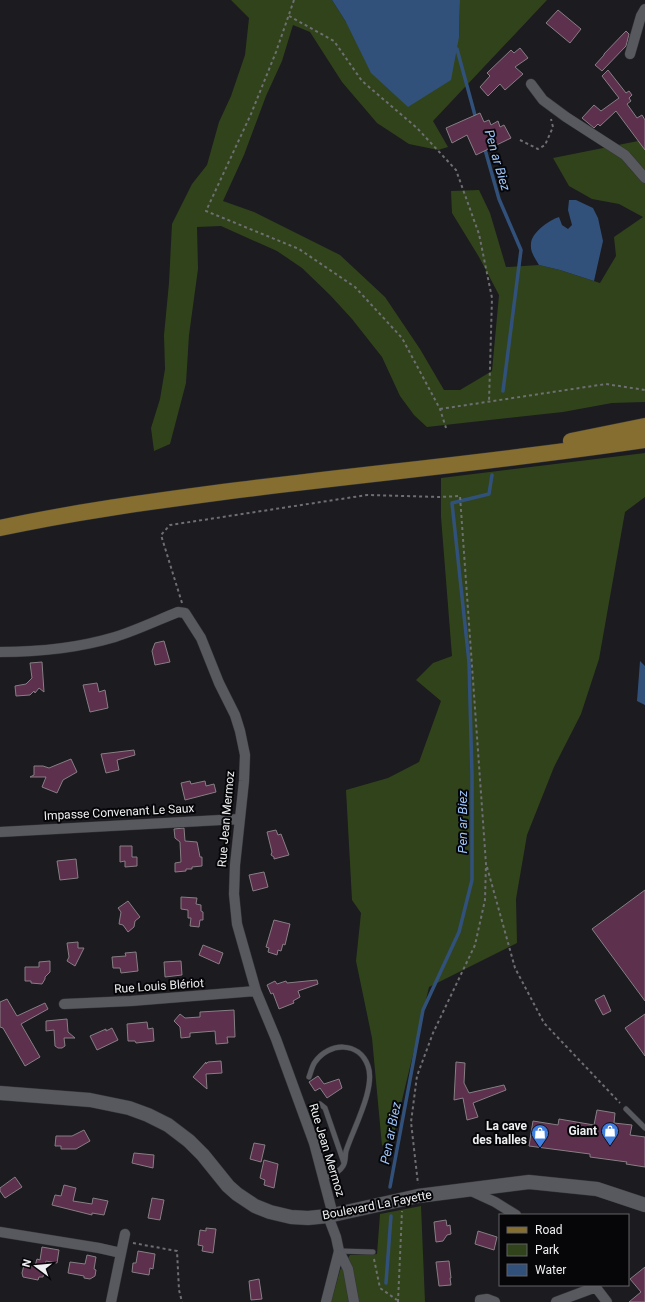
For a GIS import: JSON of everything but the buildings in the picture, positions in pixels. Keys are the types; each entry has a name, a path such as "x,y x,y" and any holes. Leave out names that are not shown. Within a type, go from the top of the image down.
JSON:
{"main road":[{"path":"475,462 645,426"},
{"path":"0,528 84,512 156,501 579,450 645,440"},
{"name":"Boulevard La Fayette","path":"0,1093 90,1100 129,1108 148,1115 168,1125 189,1141 203,1155 228,1186 237,1194 254,1206 291,1218 331,1216 418,1196 528,1182 597,1189 645,1205"}],"street":[{"path":"630,54 641,16 645,9"},
{"path":"531,84 543,100 566,118 625,155 645,178"},
{"path":"0,652 26,652 71,647 116,637 178,612 185,613"},
{"name":"Rue Jean Mermoz","path":"185,613 201,638 240,731 245,755 244,781 234,865 234,894 238,924 256,991 276,1039 314,1143 324,1179 339,1251 348,1269 354,1302"},
{"name":"Impasse Convenant Le Saux","path":"0,832 239,819"},
{"name":"Rue Louis Blériot","path":"64,1004 131,1001 256,991"},
{"path":"468,1189 495,1202 514,1214"},
{"path":"0,1232 121,1252"},
{"path":"111,1302 125,1238"},
{"path":"326,1302 339,1251"},
{"path":"556,1302 595,1286 607,1302"},
{"path":"480,1302 480,1300 487,1299 494,1302"}],"lane":[{"path":"309,1077 315,1062 325,1053 337,1047 348,1047 356,1050 362,1055 369,1067 370,1080 366,1099 346,1151 344,1164 340,1171 324,1179"},
{"path":"320,1104 325,1108 344,1164"},
{"path":"626,1109 645,1128"},
{"path":"339,1251 373,1252"}],"path":[{"path":"294,0 276,52 251,114 206,211 298,249 355,287 402,338 440,410 446,428"},
{"path":"289,16 334,41 362,81 417,128 456,170 480,234 492,298 489,402"},
{"path":"520,140 538,150 545,145 553,127 552,120 548,116"},
{"path":"440,410 606,384 645,390"},
{"path":"185,613 161,535 170,525 367,495 440,497 460,496 486,864 485,900 475,945 433,1033 416,1076 411,1122 418,1184"},
{"path":"486,864 515,968 544,1023 626,1109"},
{"path":"397,1301 402,1207"},
{"path":"125,1238 177,1251 179,1290 182,1302"},
{"path":"373,1252 380,1288 397,1301"}],"green space":[{"path":"231,0 332,0 346,22 459,37 460,0 547,0 433,121 448,147 438,150 409,144 377,123 342,82 310,32 293,25 282,61 266,96 244,155 223,201 254,212 340,255 385,297 420,349 444,390 460,390 492,371 499,295 479,257 452,213 451,191 479,190 490,213 506,267 539,265 600,283 616,256 614,237 643,217 619,204 592,199 569,186 553,158 643,140 645,143 645,402 612,403 563,412 427,427 414,415 400,396 382,357 352,319 302,268 277,251 221,226 197,227 198,269 189,335 186,383 170,444 154,451 151,428 160,399 165,369 164,335 169,283 172,224 192,184 207,165 219,122 231,96 245,55 249,18"},
{"path":"645,453 645,497 625,512 599,659 581,714 554,767 527,835 516,899 517,943 429,987 393,1138 382,1146 372,1038 356,961 361,913 352,900 346,790 388,778 419,762 441,701 416,680 433,663 452,656 441,517 441,478"},
{"path":"421,1206 425,1302 331,1302 340,1270 350,1255 377,1254 380,1214"}],"water":[{"path":"332,0 460,0 459,37 451,80 408,107 371,73 346,22"},
{"path":"569,200 576,200 593,208 598,218 603,241 594,281 539,265 532,252 531,247 534,236 537,231 550,221 559,217 562,225 568,229 572,225 568,210"},
{"path":"640,661 645,666 645,705 637,701"}],"waterway":[{"name":"Pen ar Biez","path":"454,48 457,49 476,119"},
{"name":"Pen ar Biez","path":"484,146 499,199 521,250 503,391"},
{"name":"Pen ar Biez","path":"390,1187 423,1010 459,932 472,880 472,775 469,662 452,503 489,494 492,475"},
{"name":"Pen ar Biez","path":"386,1283 391,1216"}],"place":[{"name":"Giant","path":"610,1146"},
{"name":"La cave des halles","path":"540,1148"}]}
